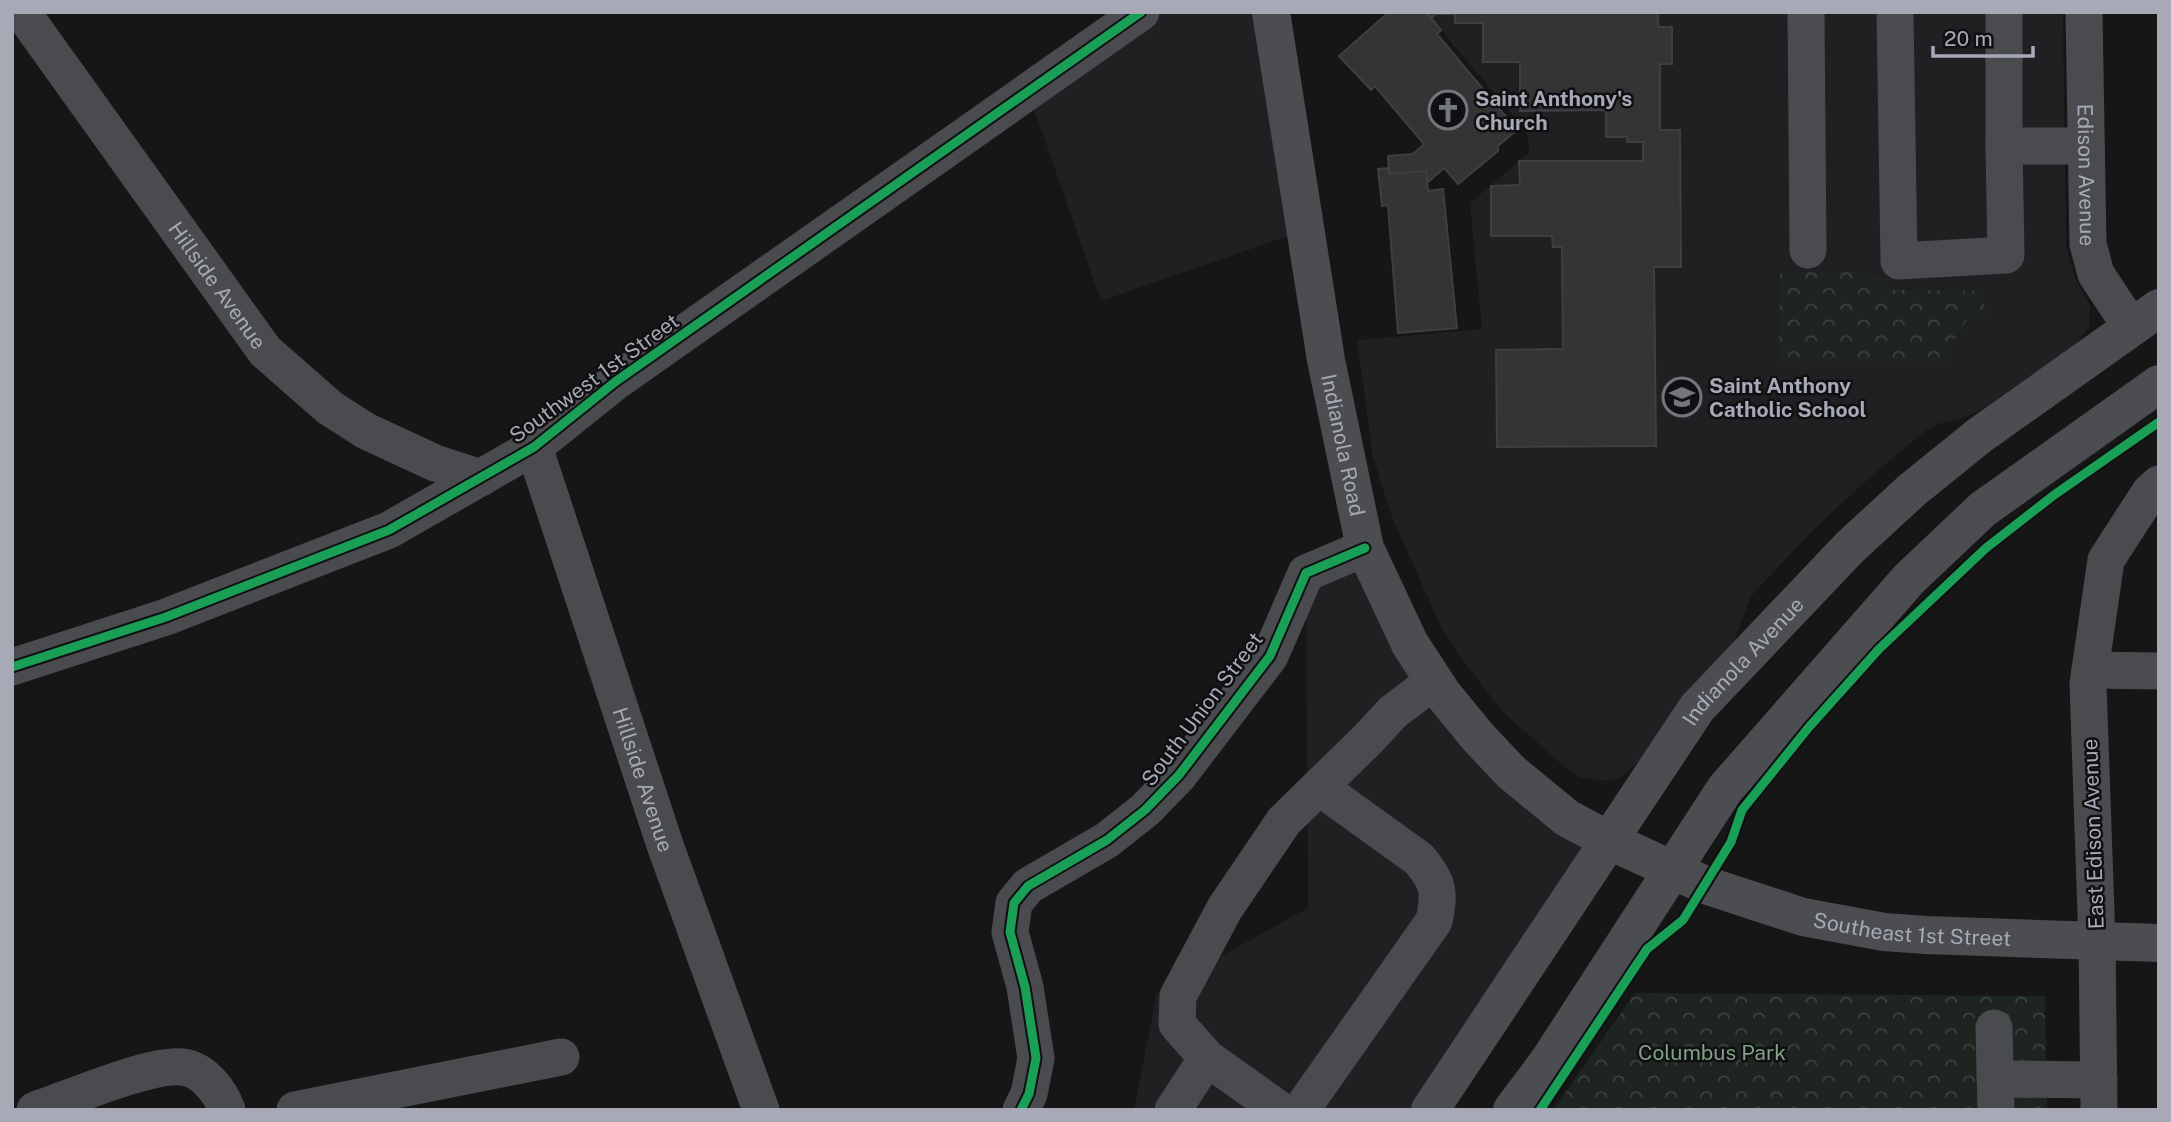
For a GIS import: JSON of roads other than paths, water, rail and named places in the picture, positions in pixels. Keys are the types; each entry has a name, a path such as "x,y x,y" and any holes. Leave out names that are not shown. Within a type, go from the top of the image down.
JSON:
{"main road":[{"name":"Indianola Road","path":"1270,12 1326,360 1365,548 1410,644 1434,681 1478,737 1511,772 1567,818 1610,841 1674,869"},
{"name":"Indianola Avenue","path":"1430,1110 1697,708 1850,547 1912,490 1980,435 2145,317"},
{"path":"1512,1110 1548,1062 1725,789 1909,579 1983,509 2159,384"},
{"name":"Southeast 1st Street","path":"1674,869 1705,885 1803,917 1870,929 1926,935 2159,943"}],"street":[{"name":"Hillside Avenue","path":"22,12 265,351 330,408 366,431 435,463 481,478"},
{"name":"Southwest 1st Street","path":"12,667 166,617 389,530 481,478 534,447 615,382 1142,12"},
{"path":"1806,12 1808,250"},
{"path":"1895,12 1899,261 2006,256 2004,12"},
{"name":"Edison Avenue","path":"2084,12 2088,244 2096,274 2145,317"},
{"path":"2004,146 2086,146"},
{"name":"Hillside Avenue","path":"534,447 665,845 761,1110"},
{"name":"East Edison Avenue","path":"2099,1095 2088,684 2106,560 2150,492 2159,484"},
{"name":"South Union Street","path":"1021,1110 1029,1094 1036,1058 1025,987 1010,932 1014,903 1028,886 1107,840 1145,810 1179,775 1270,656 1306,573 1365,548"},
{"path":"2090,670 2159,671"},
{"path":"1280,1110 1207,1058 1177,1024 1178,996 1225,908 1284,821 1368,740 1393,712 1434,681"},
{"path":"1301,1110 1434,921 1440,896 1432,875 1419,859 1319,787"},
{"path":"1994,1028 1996,1094 2099,1095"},
{"path":"295,1110 561,1057"},
{"path":"1174,1110 1207,1058"},
{"path":"35,1110 155,1069 184,1067 219,1096"}],"place":[{"name":"Saint Anthony's Church","path":"1448,110"},
{"name":"Saint Anthony Catholic School","path":"1682,397"}],"park label":[{"name":"Columbus Park","path":"1712,1052"}]}
